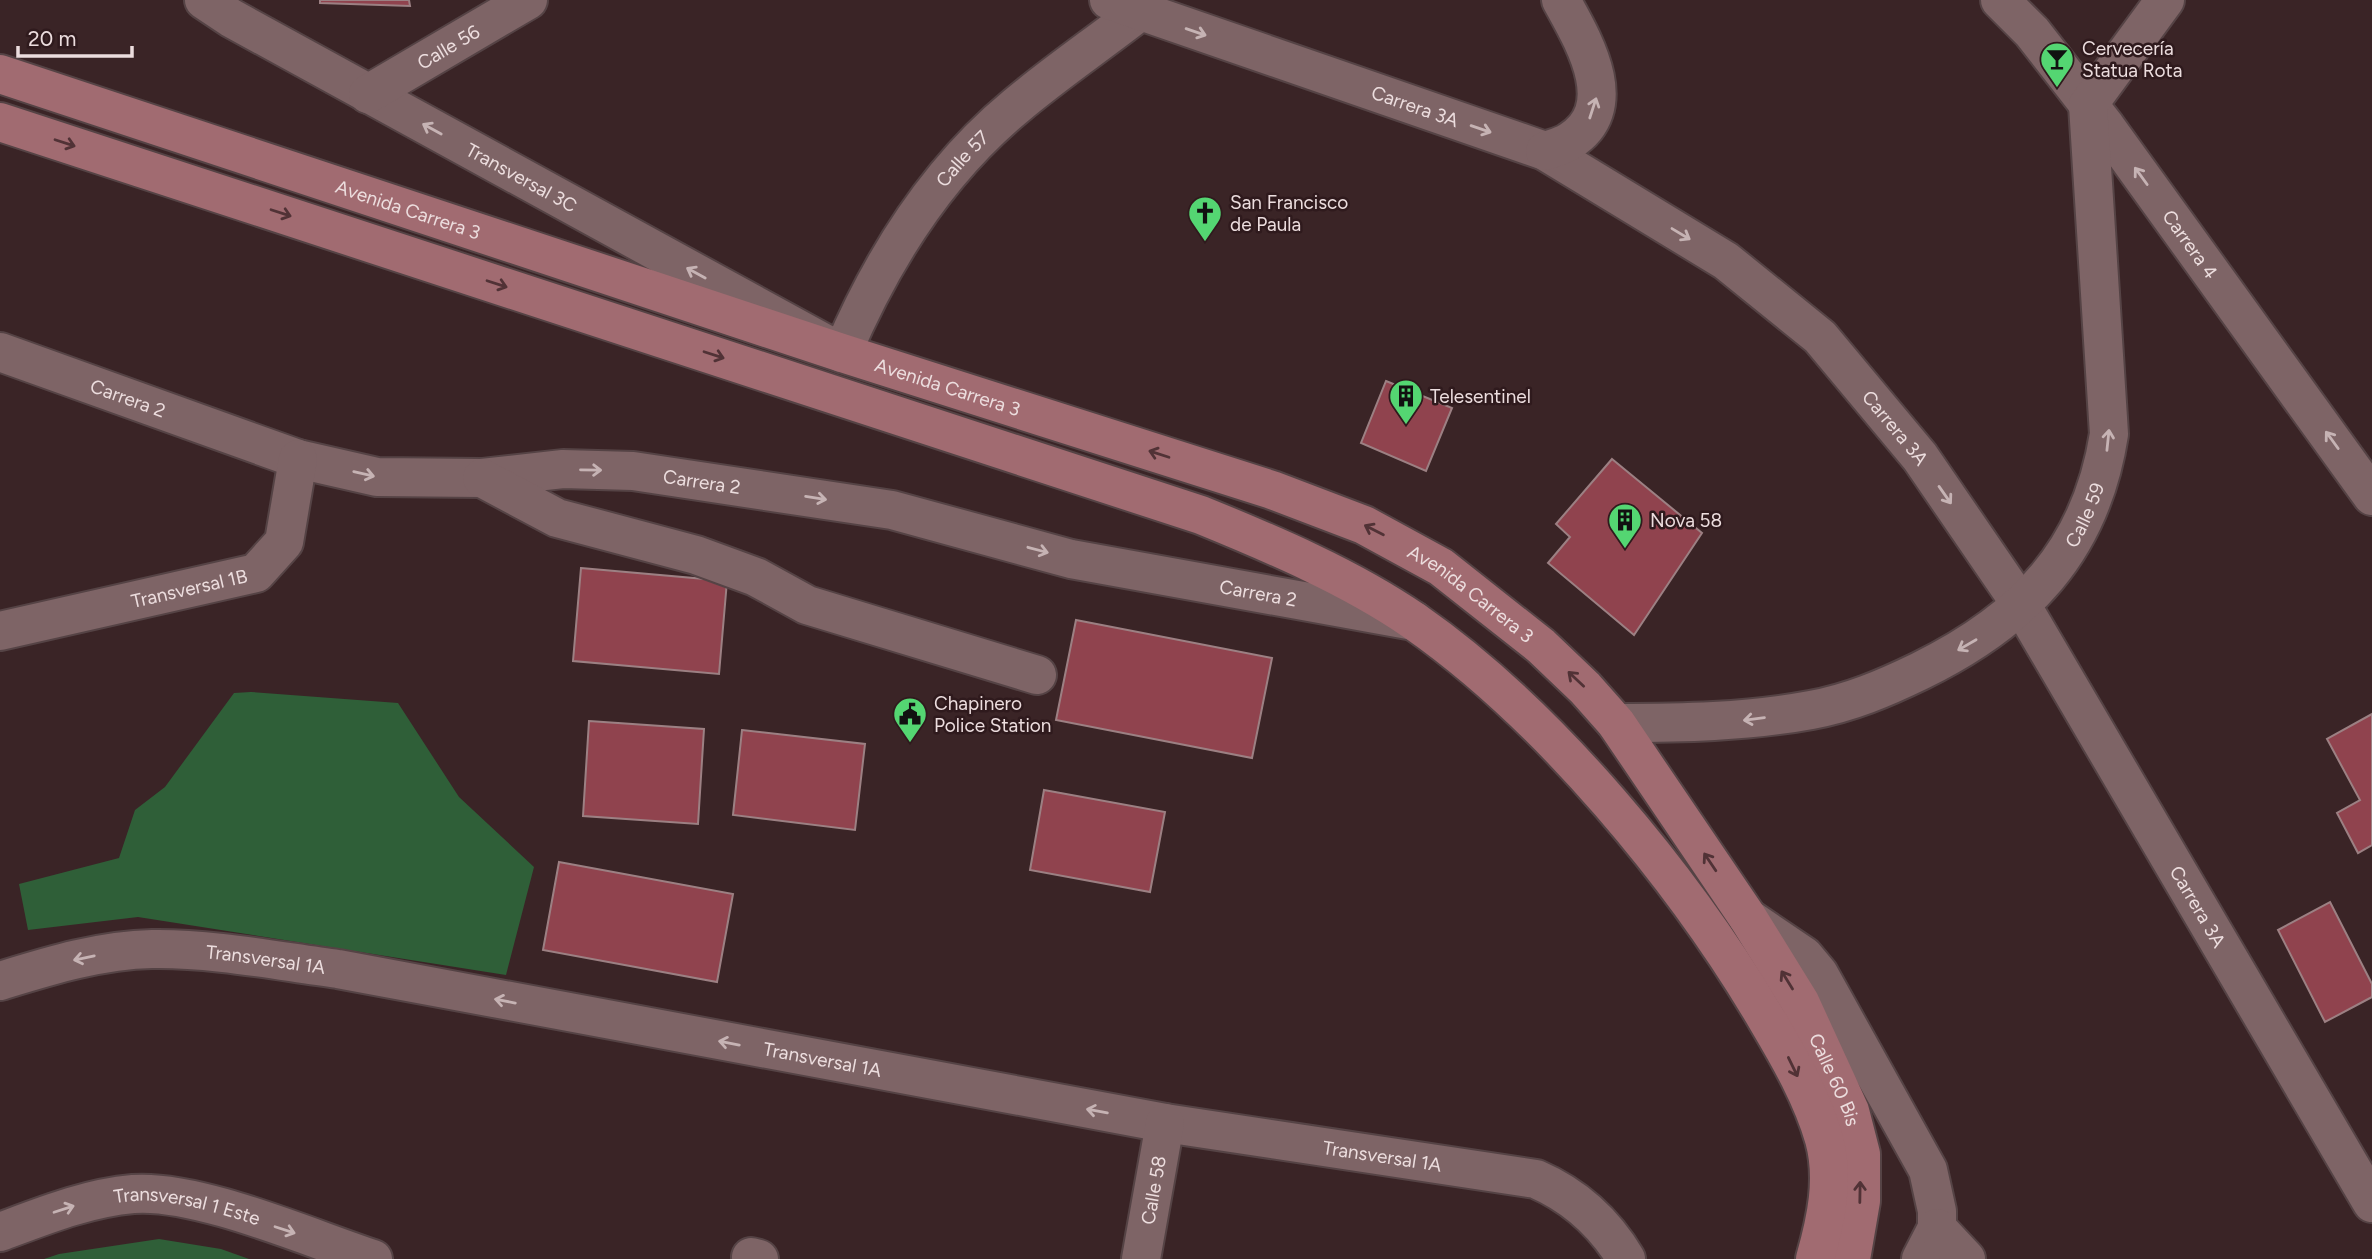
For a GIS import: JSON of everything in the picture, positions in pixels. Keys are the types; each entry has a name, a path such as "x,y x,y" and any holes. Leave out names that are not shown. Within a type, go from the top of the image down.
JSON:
{"main road":[{"name":"Avenida Carrera 3","path":"0,74 842,353 1272,490 1364,525 1441,567 1481,596 1576,679 1616,723 1748,918"},
{"path":"0,122 1201,515 1322,569 1414,621"},
{"name":"Calle 60 Bis","path":"1414,621 1487,681 1549,738 1634,832 1735,966 1785,1051 1824,1140 1830,1172 1828,1203 1815,1259"},
{"name":"Calle 60 Bis","path":"1748,918 1800,1002 1850,1111 1861,1154 1861,1201 1851,1259"}],"street":[{"name":"Transversal 3C","path":"204,0 231,18 842,353"},
{"name":"Calle 56","path":"369,94 528,0"},
{"path":"1545,151 1570,141 1586,126 1596,105 1597,81 1588,51 1561,0"},
{"name":"Carrera 4","path":"2000,0 2032,32 2088,105 2372,496"},
{"path":"2088,105 2165,0"},
{"name":"Carrera 3A","path":"1124,6 1545,151 1726,261 1820,337 1920,457 2022,606 2372,1203"},
{"name":"Calle 57","path":"842,353 892,249 939,183 1014,107 1124,6"},
{"name":"Calle 59","path":"1616,723 1746,720 1814,710 1874,693 1991,632 2022,606 2058,565 2087,516 2104,470 2109,434 2088,105"},
{"name":"Carrera 2","path":"0,352 298,459 377,477 482,478 563,469 633,471 878,508 1071,559 1414,621"},
{"name":"Transversal 1B","path":"0,631 256,573 284,542 298,459"},
{"path":"482,478 557,518 696,555 756,578 807,605 1037,675"},
{"path":"1748,918 1804,957 1819,974 1924,1160 1934,1192 1929,1243 1966,1259"},
{"name":"Transversal 1A","path":"0,981 96,956 151,949 260,958 338,969 1164,1123 1536,1179 1565,1192 1598,1219 1624,1255"},
{"name":"Calle 58","path":"1141,1259 1164,1123"},
{"name":"Transversal 1 Este","path":"0,1232 94,1201 136,1194 158,1195 215,1207 373,1259"}],"green space":[{"path":"234,693 398,703 459,797 534,867 506,975 138,917 28,930 19,884 119,858 135,810 165,787"},
{"path":"159,1239 221,1249 249,1259 44,1259 59,1254"}],"building":[{"path":"320,0 409,0 410,6 320,3"},
{"name":"Telesentinel","path":"1386,381 1452,408 1426,471 1361,443"},
{"name":"Nova 58","path":"1612,459 1702,533 1634,635 1548,563 1570,537 1556,524"},
{"path":"581,568 727,581 719,674 573,661"},
{"path":"1076,620 1272,658 1252,758 1056,720"},
{"path":"2372,714 2372,845 2358,853 2337,813 2360,800 2327,739"},
{"path":"589,721 704,729 698,824 583,816"},
{"path":"742,730 865,744 855,830 733,815"},
{"path":"1044,790 1165,812 1150,892 1030,870"},
{"path":"559,862 733,894 717,982 543,950"},
{"path":"2330,902 2372,984 2372,997 2325,1022 2278,930"}],"place":[{"name":"Cervecería Statua Rota","path":"2057,89"},
{"name":"San Francisco de Paula","path":"1205,243"},
{"name":"Telesentinel","path":"1406,426"},
{"name":"Nova 58","path":"1625,550"},
{"name":"Chapinero Police Station","path":"910,744"}]}
